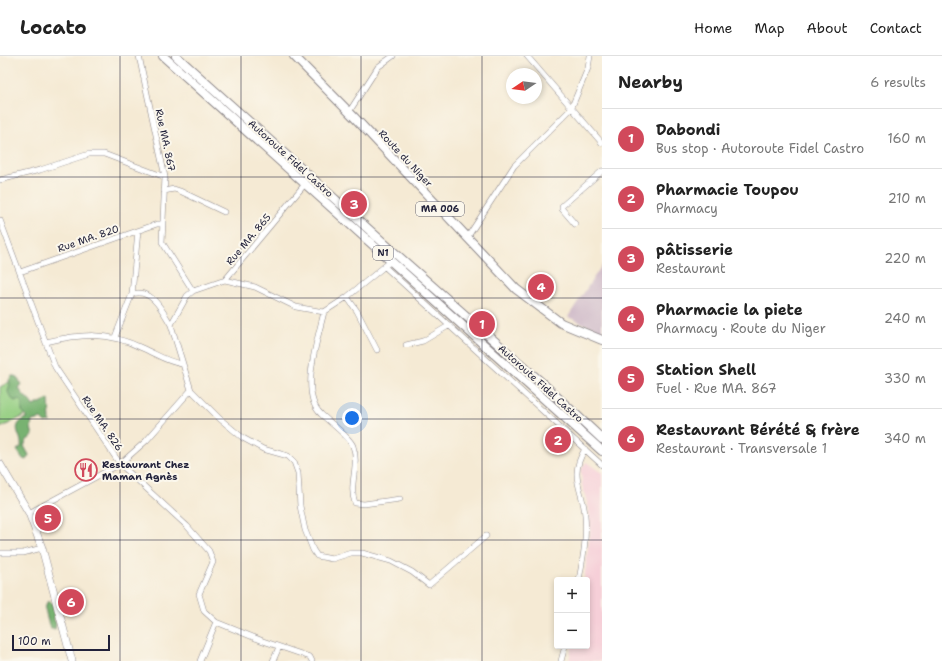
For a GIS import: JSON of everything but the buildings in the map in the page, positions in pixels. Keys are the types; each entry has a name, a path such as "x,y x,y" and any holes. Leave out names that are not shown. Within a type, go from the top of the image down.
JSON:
{"main road":[{"name":"Autoroute Fidel Castro","path":"163,56 602,451"},
{"name":"Autoroute Fidel Castro","path":"176,56 541,382 602,439"},
{"name":"Route du Niger","path":"294,56 349,112 502,276 560,323 602,340"},
{"path":"0,464 29,513 42,548 72,661"}],"street":[{"name":"Rue MA. 867","path":"139,56 165,177 162,242 194,291"},
{"path":"349,112 378,67 393,56"},
{"path":"527,56 570,109 602,144"},
{"path":"467,238 514,166 570,109 588,68 590,56"},
{"path":"0,180 40,170 89,154 104,154 165,177"},
{"path":"575,224 562,209 562,206 602,171"},
{"name":"Rue MA. 865","path":"225,280 306,184"},
{"path":"164,191 174,189 180,191 224,212"},
{"name":"Rue MA. 826","path":"0,220 55,367 120,464 188,526 209,551 213,562 199,594 204,611 216,622 311,659"},
{"name":"Rue MA. 820","path":"20,272 162,224"},
{"path":"115,337 132,294 138,231"},
{"path":"171,325 187,296 194,291 225,280 255,287 296,307 324,312 348,297 391,261"},
{"path":"384,267 450,325 602,465"},
{"path":"132,294 139,292 149,296 159,306 171,325 191,390 220,419 243,438 263,449 288,456 294,462 298,473 300,506 305,530 317,556 332,559 352,553 362,553 392,561 412,572 429,585 486,536"},
{"path":"348,297 377,350"},
{"path":"324,312 311,369 312,398 319,412 353,444 357,459 352,496 355,503 364,504 400,499"},
{"path":"406,345 423,340 450,325"},
{"path":"46,342 75,336 115,337 142,348 170,363 182,364"},
{"path":"29,513 120,464 146,441 191,390"},
{"path":"580,577 586,541 585,513 578,487 576,472 585,449"},
{"path":"0,553 23,554 42,548"},
{"path":"200,661 216,622"},
{"path":"273,661 279,647"},
{"path":"561,661 564,649"}],"shaded area":[{"path":"602,265 602,332 568,317"},
{"path":"586,462 602,473 602,661 569,661 571,649 590,649 590,577 584,577 590,532 589,509 582,485 581,470"}],"green space":[{"path":"12,376 15,376 22,384 19,388 20,391 33,406 49,399 50,422 45,423 41,419 32,421 31,428 33,436 27,440 24,446 29,455 26,460 23,459 17,450 21,447 21,442 17,428 18,424 27,417 22,412 22,403 19,399 15,401 11,398 8,392 10,384 9,380"},
{"path":"11,381 32,412 0,428 0,387"},
{"path":"50,601 53,605 54,620 56,623 55,629 51,629 45,609 47,602"}],"place":[{"name":"pâtisserie","path":"354,204"},
{"name":"Pharmacie la piete","path":"541,287"},
{"name":"Dabondi","path":"482,324"},
{"name":"Pharmacie Toupou","path":"558,440"},
{"name":"Restaurant Chez Maman Agnès","path":"86,470"},
{"name":"Station Shell","path":"48,518"},
{"name":"Restaurant Bérété & frère","path":"71,602"}]}
